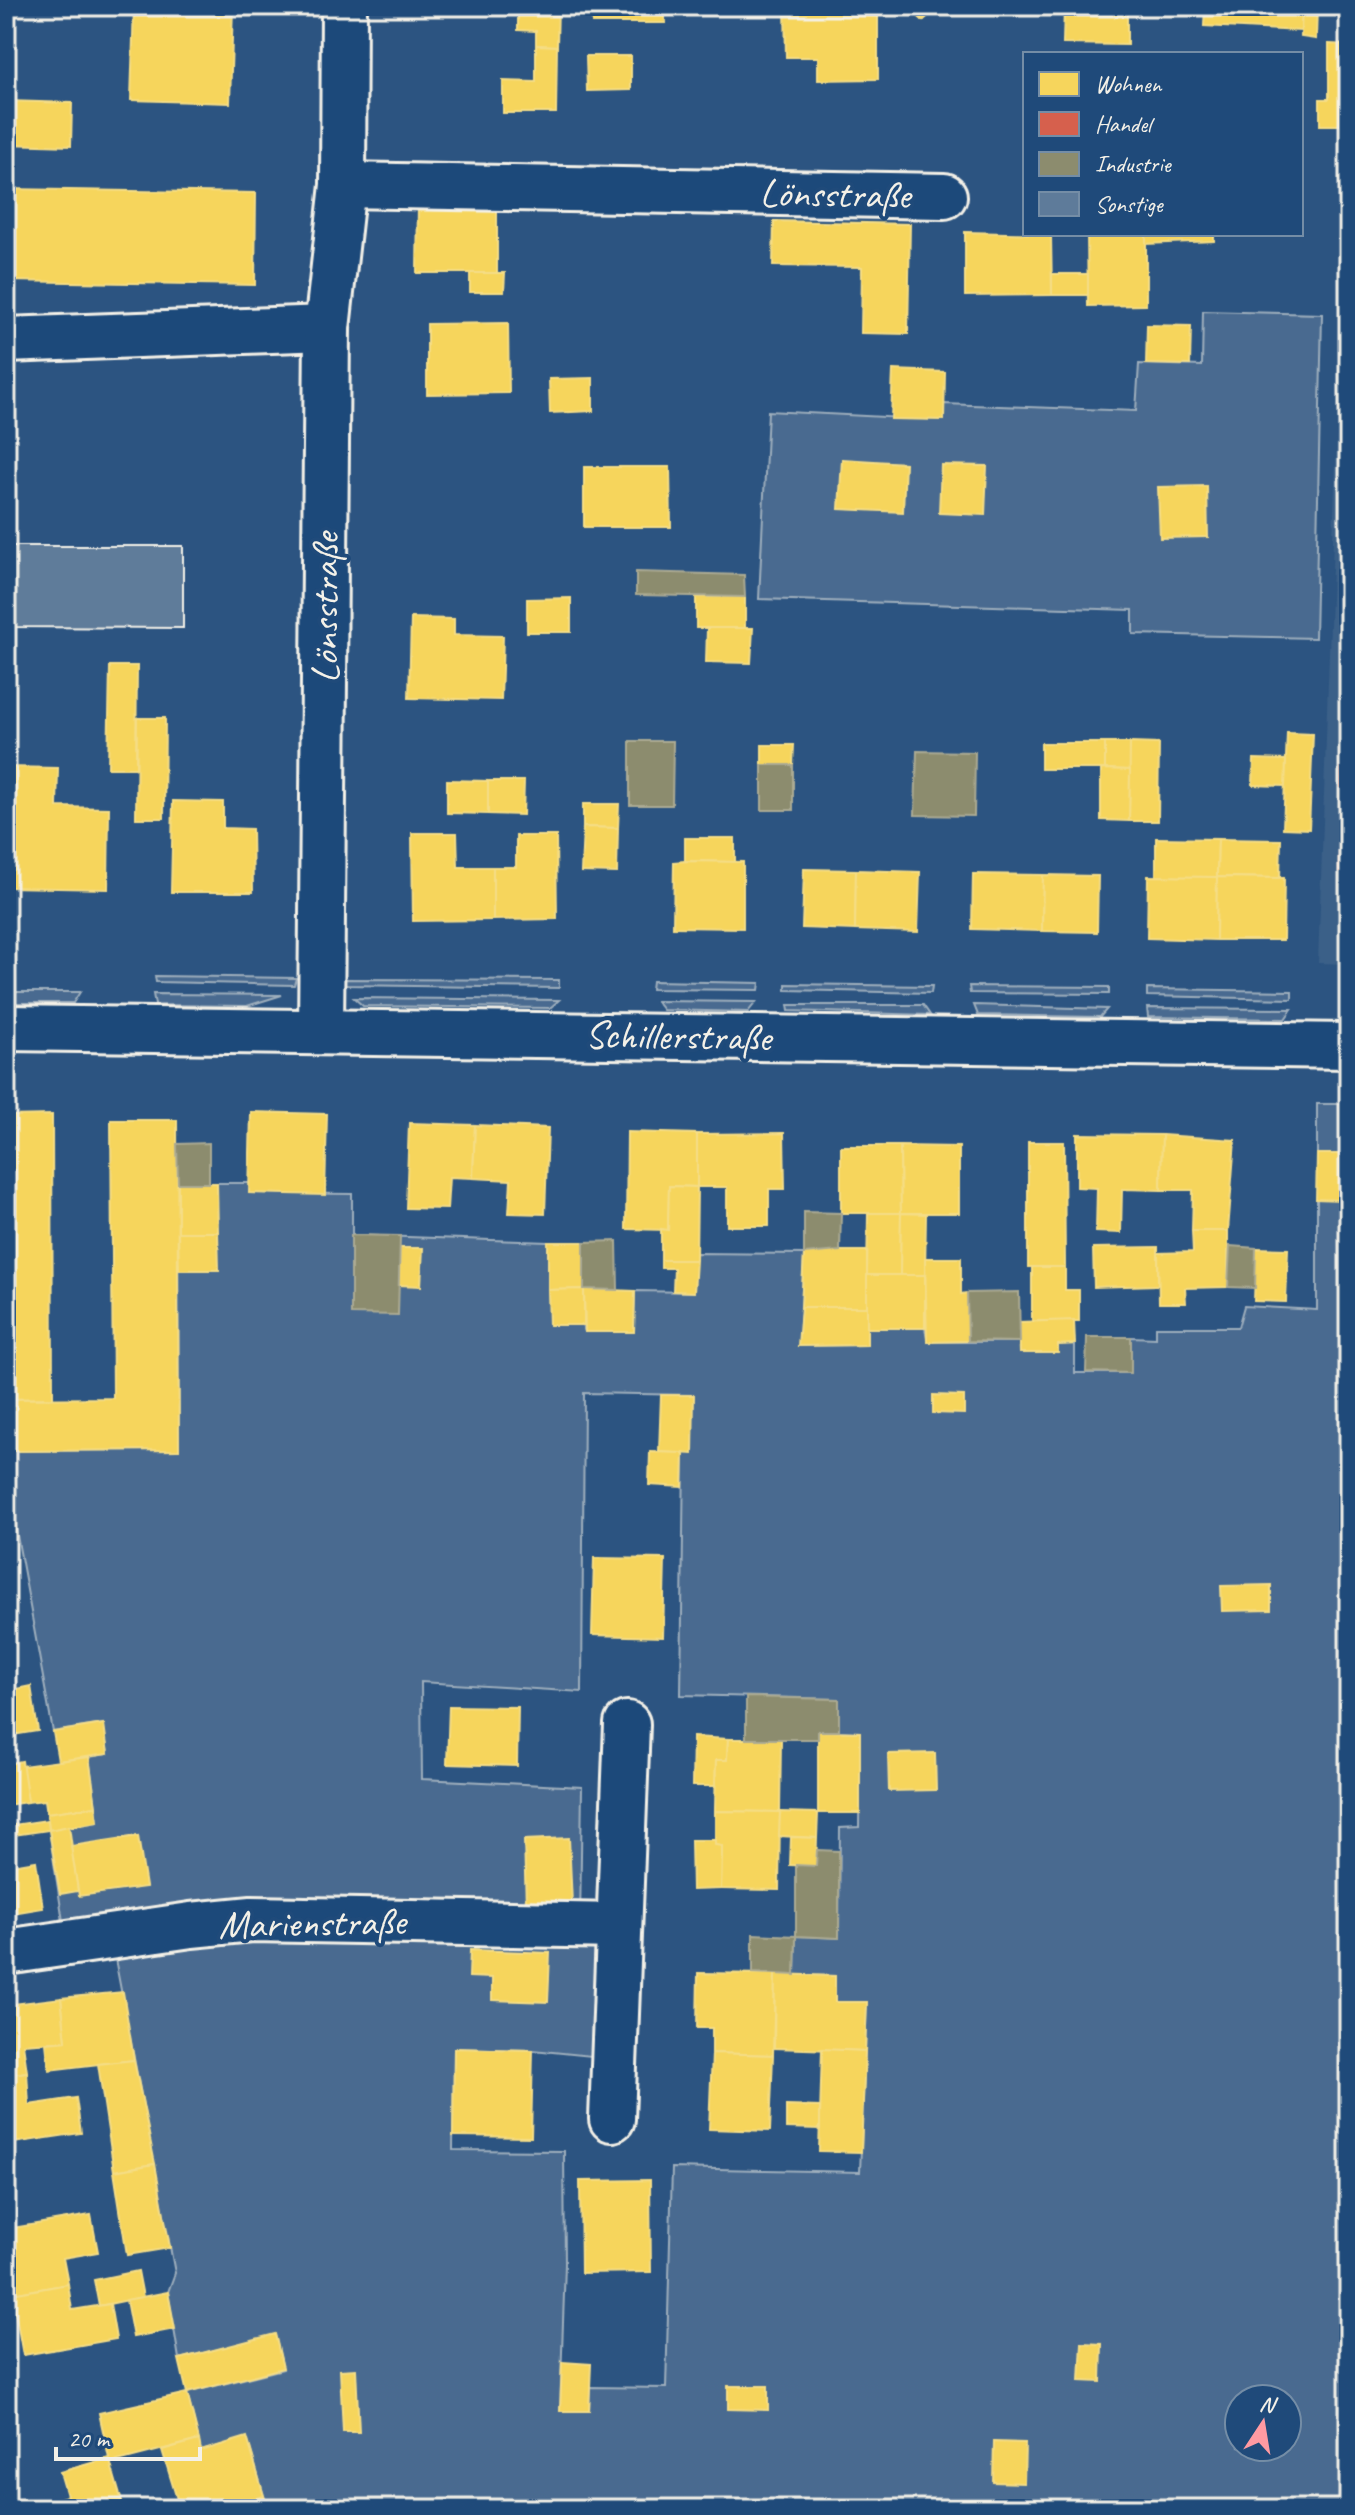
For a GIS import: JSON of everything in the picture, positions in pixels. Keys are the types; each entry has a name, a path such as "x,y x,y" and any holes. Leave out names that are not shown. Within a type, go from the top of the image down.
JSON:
{"street":[{"name":"Lönsstraße","path":"321,1031 327,328 343,185 344,6"},
{"name":"Lönsstraße","path":"343,185 944,196"},
{"path":"6,340 327,328"},
{"name":"Schillerstraße","path":"6,1028 1349,1046"},
{"path":"612,2119 627,1724"},
{"name":"Marienstraße","path":"6,1952 252,1919 619,1926"}],"shaded area":[{"path":"1349,91 1349,964 1318,963"},
{"path":"1203,311 1322,314 1315,638 1133,634 1133,610 759,599 768,411 943,420 944,404 1136,411 1139,364 1202,366"},
{"path":"155,976 296,978 294,985 156,982"},
{"path":"344,979 559,980 559,988 345,985"},
{"path":"652,981 760,983 759,990 651,989"},
{"path":"786,984 932,986 931,993 786,990"},
{"path":"969,986 1109,987 1109,994 970,993"},
{"path":"1147,989 1292,991 1292,999 1147,996"},
{"path":"6,992 80,992 73,1003 6,1003"},
{"path":"153,994 282,995 247,1006 155,1005"},
{"path":"354,998 559,1000 550,1008 363,1006"},
{"path":"656,1001 756,1002 748,1012 663,1010"},
{"path":"788,1005 923,1005 930,1015 789,1011"},
{"path":"974,1005 1107,1009 1100,1017 978,1015"},
{"path":"1147,1008 1292,1009 1285,1019 1148,1017"},
{"path":"1317,1104 1349,1104 1349,2509 268,2509 247,2438 201,2451 187,2393 283,2369 275,2335 179,2359 168,2292 175,2273 112,1943 598,1929 601,2057 533,2050 454,2048 453,2150 564,2151 565,2264 560,2410 589,2411 590,2387 666,2388 672,2168 860,2172 867,2002 835,2002 835,1976 795,1975 796,1936 839,1938 840,1828 859,1827 860,1732 839,1731 838,1699 681,1695 684,1453 693,1395 584,1393 582,1692 421,1682 422,1779 582,1787 580,1924 66,1941 49,1830 98,1822 89,1757 108,1754 103,1724 53,1732 14,1519 6,1519 6,1451 179,1450 178,1183 250,1183 250,1193 352,1194 352,1235 548,1242 585,1332 634,1332 635,1291 694,1292 695,1253 804,1254 799,1346 866,1345 867,1328 925,1328 928,1342 1020,1342 1021,1353 1058,1353 1058,1345 1075,1344 1075,1373 1130,1373 1131,1337 1156,1338 1156,1327 1238,1327 1244,1306 1317,1310"}],"building: Wohnen":[{"path":"134,6 233,6 230,103 131,100"},
{"path":"419,6 489,6 489,10 419,10"},
{"path":"518,6 558,6 557,46 536,45 536,31 518,30"},
{"path":"591,6 664,6 665,23 592,23"},
{"path":"785,6 878,6 878,79 818,80 818,57 786,57"},
{"path":"908,6 938,6 923,21"},
{"path":"1064,6 1127,6 1127,45 1063,44"},
{"path":"1205,6 1302,6 1301,31 1204,26"},
{"path":"1302,6 1317,6 1316,39 1301,37"},
{"path":"1329,44 1348,45 1347,125 1320,125 1320,99 1329,99"},
{"path":"536,45 557,46 556,113 503,113 503,81 536,82"},
{"path":"586,56 631,56 631,90 587,91"},
{"path":"6,101 72,103 71,146 6,144"},
{"path":"6,189 256,193 255,285 6,281"},
{"path":"418,202 497,202 497,273 417,273"},
{"path":"774,221 910,224 908,334 861,333 862,267 773,266"},
{"path":"965,232 1051,236 1052,295 965,296"},
{"path":"1087,236 1146,236 1146,305 1088,306"},
{"path":"1146,236 1214,236 1214,241 1146,244"},
{"path":"470,273 505,273 504,292 470,292"},
{"path":"1052,274 1088,274 1088,295 1052,295"},
{"path":"508,323 509,393 427,394 427,324"},
{"path":"1147,325 1191,326 1190,365 1146,364"},
{"path":"893,370 945,372 944,420 891,419"},
{"path":"593,378 593,411 550,413 549,379"},
{"path":"842,459 905,463 903,512 839,509"},
{"path":"941,465 987,466 985,515 939,513"},
{"path":"584,467 670,467 671,527 584,527"},
{"path":"1207,486 1208,537 1160,538 1158,487"},
{"path":"696,597 745,597 745,628 696,628"},
{"path":"571,598 571,632 527,632 527,599"},
{"path":"411,618 454,619 454,635 503,636 501,700 409,698"},
{"path":"707,628 753,628 751,663 706,662"},
{"path":"110,666 137,666 136,768 108,768"},
{"path":"137,718 165,718 164,818 136,818"},
{"path":"1287,733 1313,734 1309,829 1283,828"},
{"path":"1041,743 1105,743 1105,769 1041,769"},
{"path":"1105,743 1130,743 1130,770 1105,769"},
{"path":"1130,743 1159,744 1158,821 1129,821"},
{"path":"762,745 794,745 793,765 762,765"},
{"path":"1254,759 1286,760 1285,786 1253,785"},
{"path":"6,767 58,768 57,807 109,808 108,889 6,887"},
{"path":"1101,769 1130,770 1129,821 1101,820"},
{"path":"447,780 488,781 488,814 447,813"},
{"path":"488,781 524,781 523,815 488,814"},
{"path":"173,801 223,802 223,828 252,829 253,892 171,892"},
{"path":"583,804 619,804 618,828 583,827"},
{"path":"583,827 618,828 617,873 581,872"},
{"path":"412,833 457,833 458,867 493,867 493,920 413,921"},
{"path":"516,836 556,836 557,919 493,920 493,867 516,867"},
{"path":"685,838 735,838 735,862 685,861"},
{"path":"1156,838 1218,839 1217,877 1156,877"},
{"path":"1218,839 1281,840 1280,878 1217,877"},
{"path":"674,862 743,862 743,928 673,927"},
{"path":"804,869 856,870 855,930 802,928"},
{"path":"856,870 920,872 918,932 855,930"},
{"path":"973,874 1043,875 1042,931 972,929"},
{"path":"1043,875 1098,876 1097,932 1042,931"},
{"path":"1148,876 1217,877 1216,940 1147,938"},
{"path":"1217,877 1284,878 1283,940 1216,940"},
{"path":"251,1112 327,1114 325,1195 249,1193"},
{"path":"52,1115 53,1398 9,1399 6,1116"},
{"path":"111,1120 177,1120 179,1450 10,1451 9,1399 113,1398"},
{"path":"409,1123 475,1125 473,1178 449,1177 447,1209 406,1208"},
{"path":"475,1125 548,1128 545,1214 509,1213 511,1180 473,1178"},
{"path":"627,1132 697,1134 697,1187 669,1186 668,1230 626,1229"},
{"path":"784,1133 785,1189 769,1189 769,1226 727,1226 727,1187 697,1187 697,1134"},
{"path":"1077,1134 1162,1135 1161,1190 1122,1189 1121,1233 1096,1232 1097,1188 1077,1187"},
{"path":"1162,1135 1235,1140 1228,1231 1192,1231 1193,1190 1161,1190"},
{"path":"1028,1142 1064,1142 1065,1267 1028,1267"},
{"path":"841,1146 900,1146 901,1213 841,1213"},
{"path":"900,1146 959,1147 959,1213 901,1213"},
{"path":"1317,1154 1342,1154 1341,1200 1316,1199"},
{"path":"178,1183 217,1183 218,1232 178,1232"},
{"path":"669,1186 697,1187 696,1260 661,1260 661,1229 668,1230"},
{"path":"868,1213 901,1213 900,1275 867,1275"},
{"path":"901,1213 926,1214 925,1275 900,1275"},
{"path":"1192,1231 1228,1231 1228,1287 1185,1288 1186,1303 1159,1303 1158,1253 1193,1252"},
{"path":"178,1232 218,1232 219,1270 179,1270"},
{"path":"548,1242 584,1242 584,1289 548,1290"},
{"path":"1158,1247 1158,1285 1094,1287 1093,1248"},
{"path":"400,1248 423,1248 421,1286 399,1285"},
{"path":"1256,1248 1288,1249 1286,1302 1254,1301"},
{"path":"867,1251 867,1307 801,1307 804,1254"},
{"path":"925,1258 961,1258 961,1294 967,1293 968,1341 927,1342"},
{"path":"661,1260 696,1260 694,1292 673,1291 674,1268 661,1268"},
{"path":"1032,1267 1065,1267 1065,1290 1079,1290 1079,1321 1032,1321"},
{"path":"867,1275 925,1275 925,1328 867,1328"},
{"path":"584,1289 635,1291 634,1332 585,1332"},
{"path":"584,1289 584,1325 549,1325 548,1290"},
{"path":"801,1307 867,1307 867,1345 798,1346"},
{"path":"1074,1320 1075,1344 1058,1345 1058,1353 1020,1353 1019,1322"},
{"path":"661,1395 694,1395 693,1454 659,1452"},
{"path":"933,1395 964,1396 964,1414 933,1413"},
{"path":"6,1399 9,1399 10,1451 6,1451"},
{"path":"650,1452 684,1453 683,1487 649,1485"},
{"path":"594,1558 665,1559 663,1637 592,1635"},
{"path":"1271,1585 1271,1610 1222,1611 1221,1586"},
{"path":"31,1686 38,1731 6,1736 6,1691"},
{"path":"449,1706 518,1707 517,1766 447,1764"},
{"path":"104,1724 108,1754 58,1761 53,1732"},
{"path":"818,1731 860,1732 860,1813 818,1813"},
{"path":"693,1737 728,1739 727,1760 716,1760 715,1786 692,1786"},
{"path":"728,1739 781,1739 780,1812 715,1811 716,1760 727,1760"},
{"path":"935,1753 936,1790 889,1791 888,1754"},
{"path":"89,1757 96,1806 47,1813 45,1800 28,1802 22,1766"},
{"path":"22,1761 28,1802 6,1805 6,1764"},
{"path":"96,1806 98,1822 49,1830 47,1813"},
{"path":"715,1811 780,1812 779,1890 721,1889 722,1846 715,1845"},
{"path":"780,1812 818,1813 817,1838 779,1836"},
{"path":"48,1820 49,1830 6,1836 6,1826"},
{"path":"69,1826 78,1891 60,1894 49,1830"},
{"path":"138,1836 146,1887 79,1896 71,1846"},
{"path":"791,1837 817,1838 816,1866 790,1865"},
{"path":"569,1838 572,1904 526,1906 524,1840"},
{"path":"691,1840 715,1840 715,1845 722,1846 721,1889 692,1890"},
{"path":"36,1861 43,1908 6,1914 6,1866"},
{"path":"470,1950 550,1953 548,2002 492,2000 492,1978 469,1977"},
{"path":"698,1973 775,1974 773,2055 712,2053 712,2028 697,2028"},
{"path":"775,1974 835,1976 835,2002 867,2002 865,2051 774,2048"},
{"path":"123,1992 134,2060 49,2070 46,2043 66,2041 61,1998"},
{"path":"61,1998 66,2041 23,2044 27,2072 6,2075 6,2005"},
{"path":"454,2048 533,2050 531,2137 453,2136"},
{"path":"822,2049 865,2051 861,2152 819,2151"},
{"path":"712,2053 773,2055 770,2131 709,2129"},
{"path":"134,2060 155,2164 114,2171 98,2064"},
{"path":"27,2072 29,2105 76,2098 81,2133 6,2144 6,2075"},
{"path":"786,2106 820,2107 820,2129 786,2128"},
{"path":"155,2164 170,2248 127,2255 114,2171"},
{"path":"650,2180 651,2272 581,2273 580,2181"},
{"path":"91,2215 98,2252 63,2258 68,2284 12,2294 6,2258 6,2229"},
{"path":"138,2271 143,2297 99,2306 94,2280"},
{"path":"68,2284 72,2310 110,2304 116,2339 23,2355 12,2294"},
{"path":"168,2292 175,2329 133,2337 126,2300"},
{"path":"275,2334 283,2368 187,2393 179,2359"},
{"path":"1082,2343 1102,2344 1101,2382 1080,2381"},
{"path":"562,2362 591,2364 589,2411 560,2411"},
{"path":"356,2369 359,2432 343,2432 340,2370"},
{"path":"728,2386 768,2386 768,2410 728,2409"},
{"path":"187,2393 199,2440 110,2463 99,2413"},
{"path":"247,2437 264,2496 221,2509 180,2509 162,2450 199,2440 201,2451"},
{"path":"994,2442 1025,2443 1024,2483 993,2482"},
{"path":"109,2458 124,2509 63,2509 60,2498 67,2496 60,2472"},
{"path":"264,2496 268,2509 221,2509"}],"building: Handel":[{"path":"1349,453 1349,872 1339,872"}],"building: Industrie":[{"path":"636,572 744,575 745,597 636,595"},
{"path":"630,741 673,741 672,805 630,805"},
{"path":"917,751 975,752 974,816 915,815"},
{"path":"762,765 793,765 793,810 762,810"},
{"path":"209,1143 209,1183 178,1183 177,1144"},
{"path":"804,1212 841,1213 840,1251 804,1254"},
{"path":"351,1235 400,1236 398,1315 351,1314"},
{"path":"617,1241 618,1290 584,1289 584,1242"},
{"path":"1230,1246 1256,1248 1255,1288 1228,1287"},
{"path":"1019,1292 1020,1342 968,1341 967,1293"},
{"path":"1087,1337 1131,1337 1131,1373 1086,1372"},
{"path":"746,1697 839,1699 839,1731 818,1731 818,1739 746,1739"},
{"path":"817,1850 839,1851 839,1938 796,1936 796,1865 816,1866"},
{"path":"753,1934 796,1936 795,1975 753,1973"}],"building: Sonstige":[{"path":"6,546 183,546 183,628 6,627"}]}
